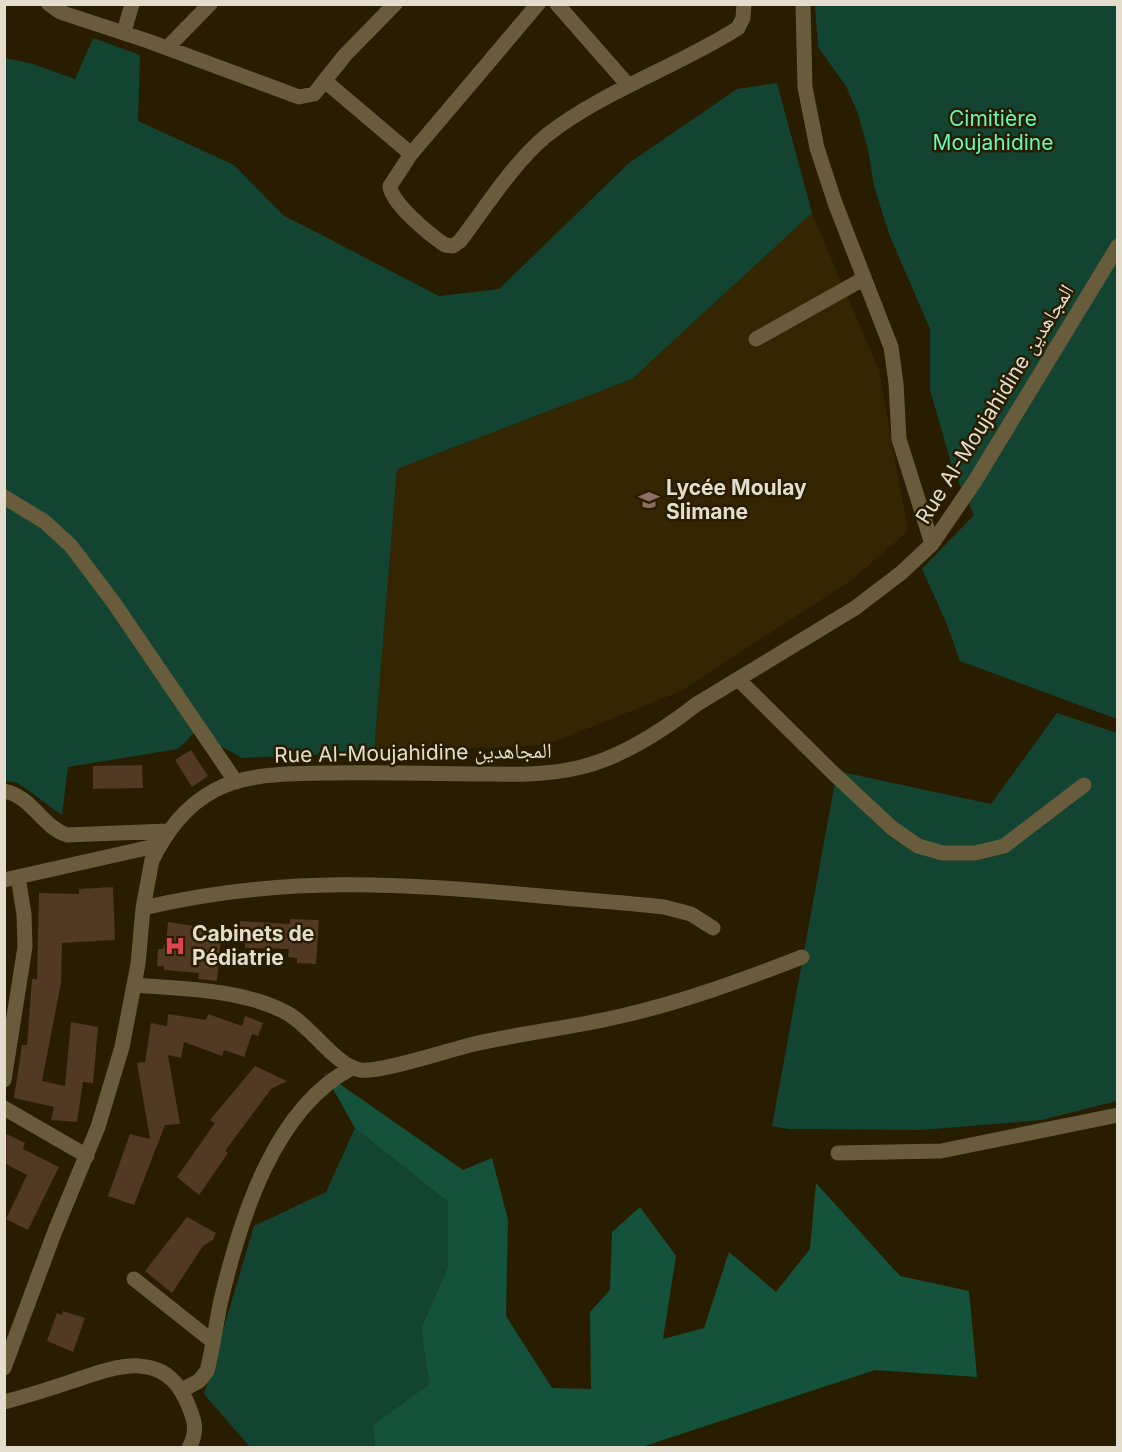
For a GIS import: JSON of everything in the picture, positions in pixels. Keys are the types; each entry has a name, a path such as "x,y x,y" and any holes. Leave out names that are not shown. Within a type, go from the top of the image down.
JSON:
{"street":[{"path":"49,4 60,12 166,48 299,98 314,94 345,55 395,4"},
{"path":"124,33 132,4"},
{"path":"166,48 210,4"},
{"path":"538,4 411,154 392,182 392,194 438,240 453,246 529,152 547,135 628,85 738,28 744,4"},
{"path":"557,4 628,85"},
{"path":"803,4 802,54 810,118 828,181 863,279 891,348 896,383 899,439 932,544"},
{"path":"325,81 411,154"},
{"name":"Rue Al-Moujahidine المجاهدين","path":"4,1368 55,1231 87,1156 127,1030 143,908 152,860 168,831 202,798 236,782 306,774 537,773 579,768 618,753 644,739 855,608 902,573 932,544 975,481 1118,246"},
{"path":"756,339 863,279"},
{"path":"4,497 45,522 75,551 120,612 236,782"},
{"path":"738,679 892,828 918,846 943,853 975,853 1004,846 1084,785"},
{"path":"4,791 26,799 53,828 67,835 168,831"},
{"path":"4,1080 25,947 24,914 11,878 160,846"},
{"path":"143,908 263,886 386,883 664,907 691,914 713,928"},
{"path":"182,1390 199,1381 207,1371 212,1341 241,1230 270,1158 303,1104 340,1074 352,1068 370,1070 382,1068 472,1045 636,1013 718,989 802,957"},
{"path":"134,985 215,994 255,1002 284,1011 304,1025 352,1068"},
{"path":"4,1108 87,1156"},
{"path":"838,1153 941,1151 1118,1115"},
{"path":"134,1279 212,1341"},
{"path":"4,1402 113,1368 132,1365 157,1369 182,1390 196,1430 189,1448"}],"shaded area":[{"name":"Lycée Moulay Slimane","path":"812,213 879,370 908,531 853,579 681,691 546,745 374,752 397,469 632,379"}],"green space":[{"name":"Cimitière Moujahidine","path":"815,5 1117,5 1117,719 960,661 946,622 922,569 974,515 954,473 930,390 930,329 889,234 874,186 868,149 857,111 846,86 818,47"},
{"path":"93,38 140,55 138,121 234,165 283,215 439,296 499,289 629,163 737,89 777,83 812,213 632,379 397,469 374,752 242,758 195,732 178,749 68,767 62,815 18,783 5,781 4,58 30,63 75,79"},
{"path":"1057,713 1117,733 1117,1101 1041,1120 921,1130 788,1129 772,1126 837,771 991,804"},
{"path":"324,1073 463,1170 492,1158 508,1220 506,1316 552,1388 591,1389 590,1312 610,1290 612,1232 640,1207 676,1256 663,1339 704,1328 729,1252 776,1292 810,1249 816,1183 900,1276 969,1291 977,1377 875,1370 642,1447 375,1447 373,1425 429,1384 421,1328 448,1267 448,1202 355,1128"},
{"path":"355,1128 448,1202 448,1267 421,1328 429,1384 373,1425 375,1447 250,1447 204,1394 254,1226 326,1192"}],"building":[{"path":"191,750 208,776 192,787 175,760"},
{"path":"142,765 143,788 93,789 93,766"},
{"path":"113,887 115,940 62,943 61,983 42,1081 65,1086 71,1022 98,1027 93,1083 83,1082 77,1122 51,1120 54,1107 14,1098 22,1045 27,1045 32,979 37,979 39,893 79,894 79,889"},
{"path":"290,919 319,920 316,964 297,963 297,958 288,957 289,949 245,948 245,938 240,938 240,921 290,924"},
{"path":"168,922 214,929 213,937 221,938 217,981 198,979 199,973 164,970 164,966 157,966 158,949 163,949 166,944"},
{"path":"168,1014 206,1020 208,1014 242,1026 245,1016 263,1023 258,1036 252,1034 244,1057 224,1050 222,1056 184,1042 181,1058 168,1055 180,1124 165,1125 134,1205 108,1196 130,1134 150,1139 137,1063 145,1062 151,1023 167,1026"},
{"path":"255,1066 287,1081 271,1089 225,1151 228,1153 199,1195 177,1177 215,1123 210,1120"},
{"path":"4,1133 25,1143 23,1149 59,1167 28,1230 6,1219 27,1175 4,1163"},
{"path":"187,1217 216,1233 213,1240 203,1246 172,1293 145,1271"},
{"path":"63,1311 85,1318 73,1352 47,1341 57,1313 62,1315"}],"place":[{"name":"Lycée Moulay Slimane","path":"649,500"},
{"name":"Cabinets de Pédiatrie","path":"175,946"}]}
